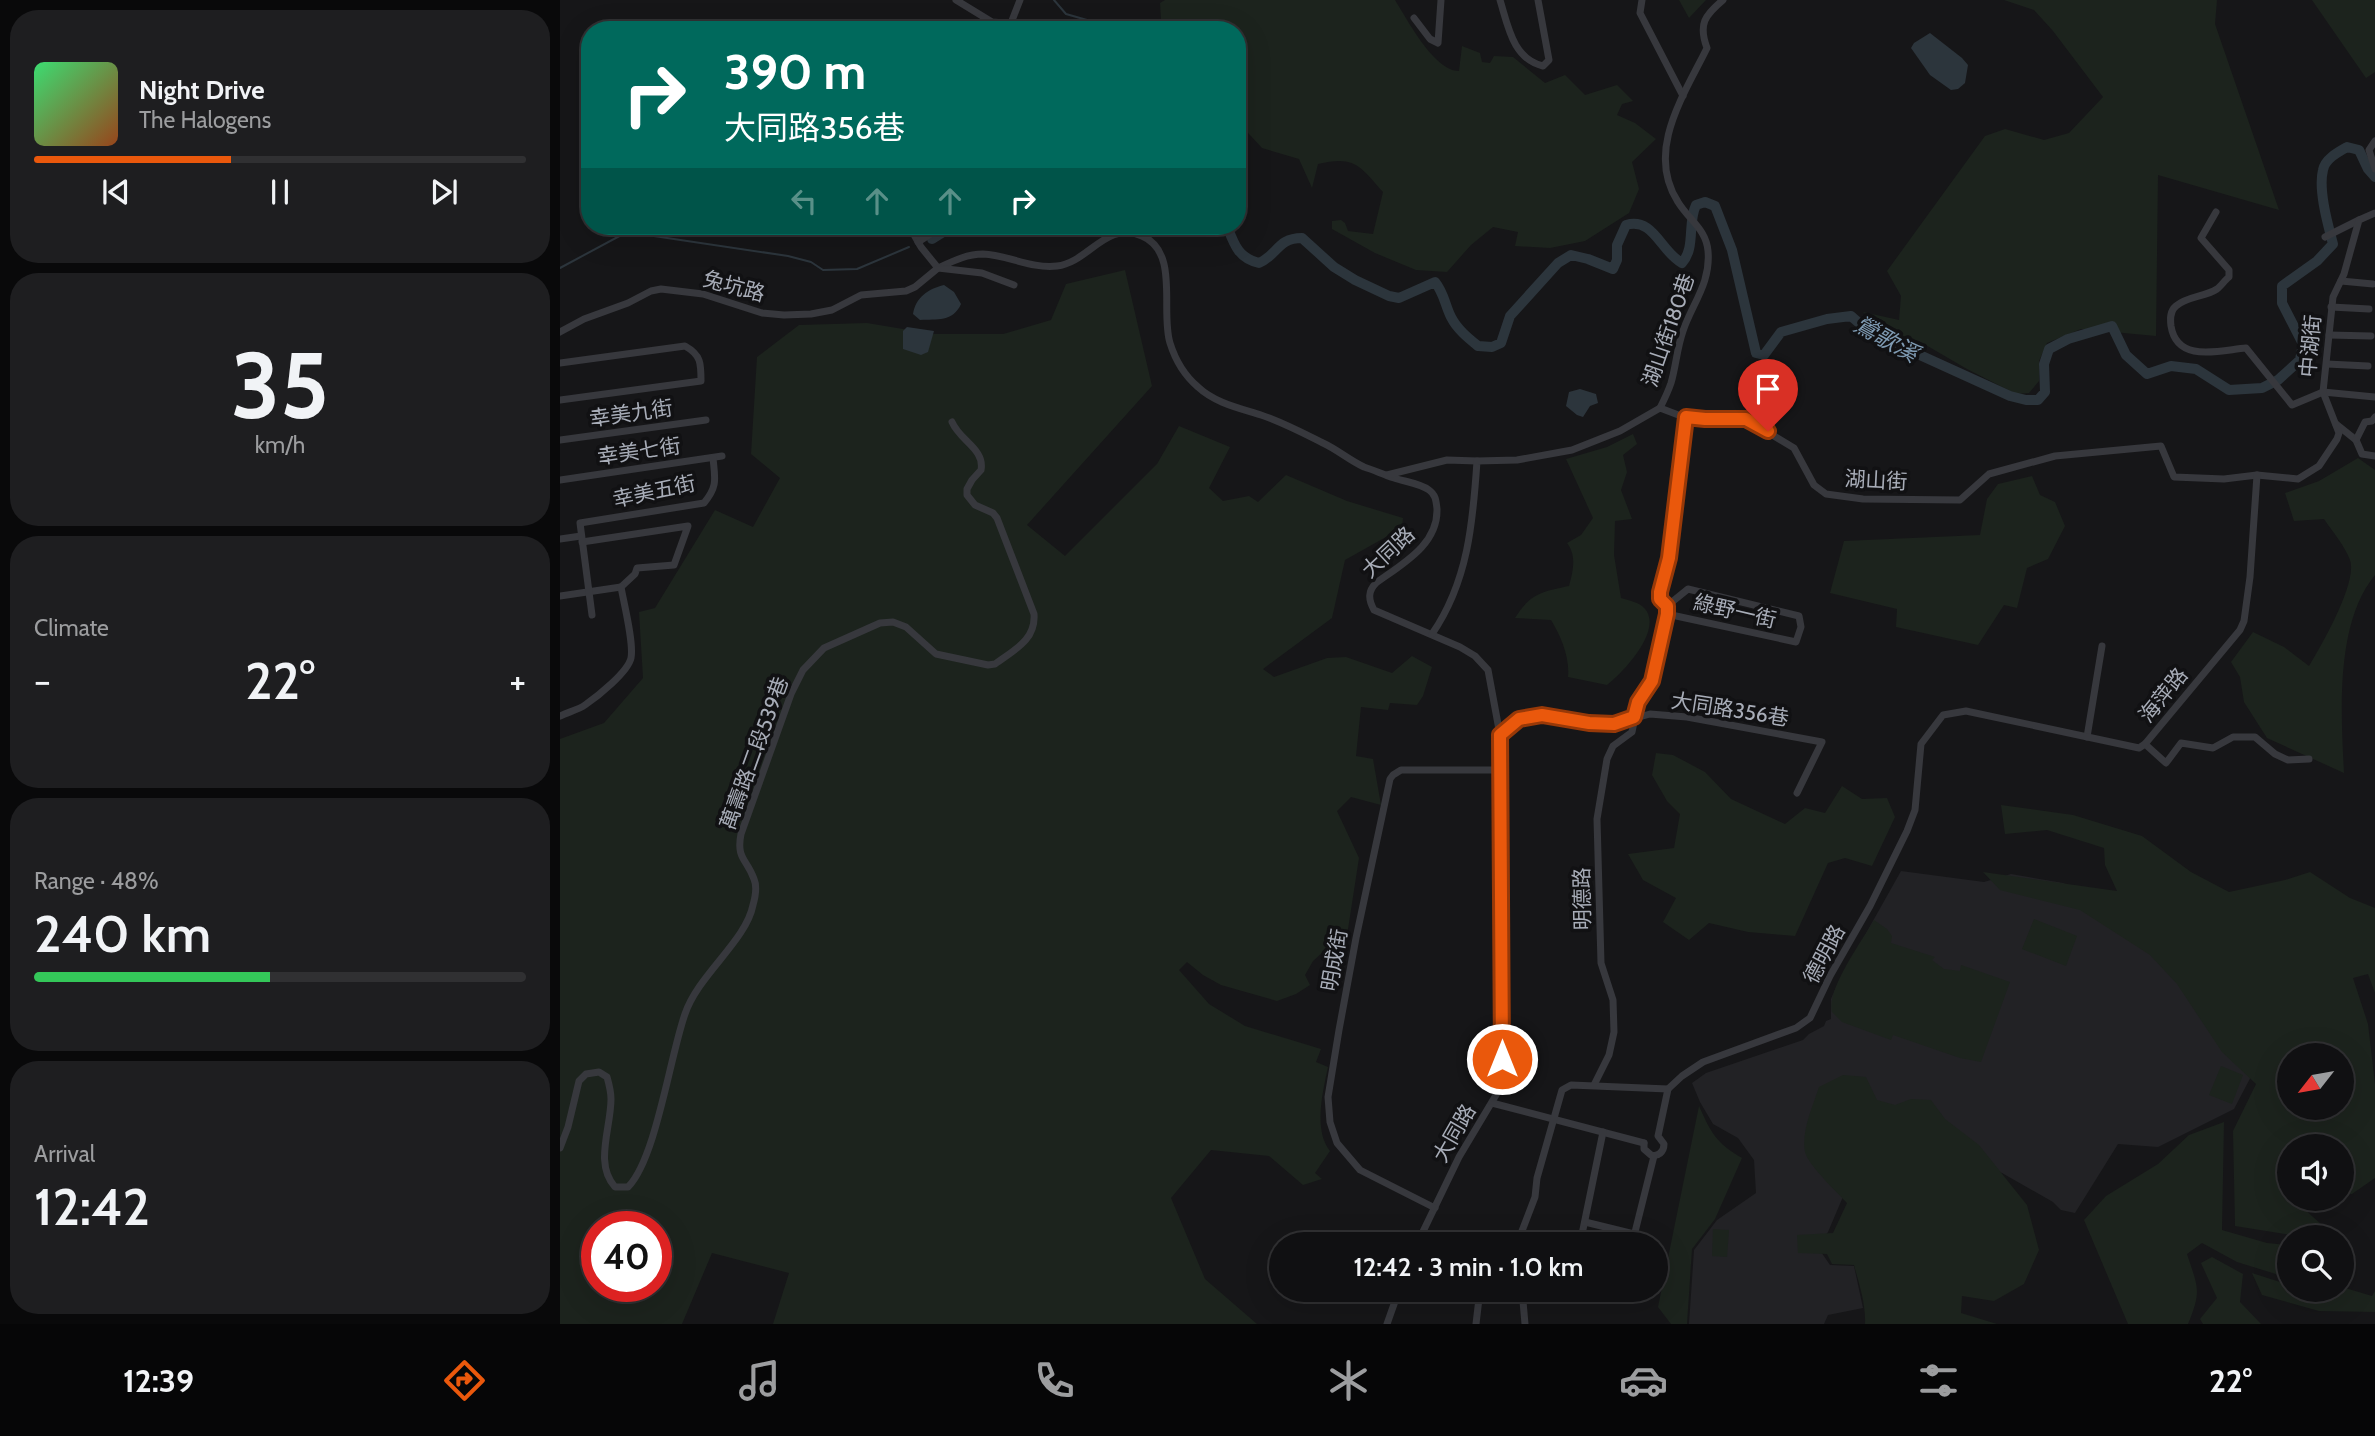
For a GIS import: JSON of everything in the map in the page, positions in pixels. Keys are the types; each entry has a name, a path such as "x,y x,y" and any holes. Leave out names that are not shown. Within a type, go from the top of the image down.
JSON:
{"street":[{"path":"956,0 990,21"},
{"path":"1012,21 1020,0"},
{"path":"1414,18 1430,39 1438,43 1441,0"},
{"path":"1500,0 1516,48 1529,60 1543,66 1549,60 1538,0"},
{"path":"1642,0 1640,13 1683,96"},
{"name":"湖山街180巷","path":"1660,408 1670,384 1684,327 1699,300 1707,274 1708,247 1704,233 1677,201 1668,181 1665,148 1669,130 1683,96 1707,48 1702,36 1704,22 1709,12 1723,0"},
{"path":"2375,141 2369,150 2375,169"},
{"path":"2216,212 2201,238 2229,270 2229,276 2217,289 2177,305 2170,316 2176,340 2195,351 2217,353 2246,348 2292,405 2323,393 2375,397"},
{"path":"2325,237 2375,213"},
{"name":"中湖街","path":"2336,424 2323,393 2331,307 2358,220"},
{"path":"914,235 938,268 982,273 1014,285"},
{"path":"918,242 929,235"},
{"name":"大同路","path":"938,268 963,257 982,254 1026,264 1056,266 1073,262 1099,241 1116,235"},
{"name":"大同路","path":"1141,235 1152,241 1161,251 1170,342 1187,377 1199,389 1227,404 1262,415 1336,449 1350,460 1432,492 1436,498 1437,516 1429,540 1371,588 1370,603 1374,610 1381,614 1432,634 1475,656 1488,670 1500,735 1501,770 1503,1044 1499,1090 1459,1157 1423,1232"},
{"name":"兔坑路","path":"560,332 584,319 662,289 703,294 761,313 811,314 832,310 861,295 915,287 938,268"},
{"path":"2341,281 2373,284"},
{"path":"2331,307 2369,309"},
{"path":"2329,335 2371,337"},
{"path":"560,363 685,346 695,352 701,365 701,381 560,400"},
{"path":"2327,364 2368,366"},
{"path":"1387,475 1447,460 1517,460 1572,450 1620,432 1660,408"},
{"name":"湖山街","path":"1660,408 1686,417 1746,419 1794,448 1814,485 1826,494 1863,499 1959,500 1990,474 2055,456 2161,446 2174,477 2224,479 2257,475"},
{"name":"明德路","path":"1594,1085 1602,1072 1614,1032 1613,1000 1601,963 1597,820 1607,759 1613,746 1632,732 1638,702 1652,681 1667,610 1660,599 1660,592 1669,558 1686,417"},
{"path":"2356,440 2365,422 2372,421 2375,417"},
{"name":"幸美九街","path":"560,440 706,420"},
{"name":"萬壽路二段539巷","path":"560,1147 579,1081 586,1074 599,1072 607,1077 611,1097 604,1158 606,1177 615,1187 628,1186 637,1177 656,1121 685,1014 703,979 730,945 753,909 754,879 740,856 738,847 741,834 790,694 803,670 816,655 850,635 892,621 905,627 936,654 988,665 995,664 1030,636 1035,622 1034,614 1001,526 992,513 975,505 967,495 972,480 981,470 982,460 959,436 952,422"},
{"path":"2336,424 2356,440 2362,454 2375,456"},
{"path":"2257,475 2298,479 2310,473 2319,466 2337,439 2339,433 2336,424"},
{"name":"幸美七街","path":"560,480 723,456"},
{"name":"幸美五街","path":"581,539 579,523 704,503 716,483 713,458"},
{"path":"1432,634 1452,600 1466,553 1473,521 1477,461"},
{"name":"海萍路","path":"1943,715 1966,711 2139,748 2145,744 2240,630 2244,621 2257,475"},
{"path":"560,539 581,539 688,526 674,565 638,568 621,587 560,596"},
{"path":"581,539 592,615"},
{"path":"560,716 585,705 621,674 632,657 621,587"},
{"name":"綠野一街","path":"1688,589 1800,616 1801,627 1796,642 1667,610 1688,589"},
{"path":"2087,737 2102,646"},
{"name":"大同路356巷","path":"1500,735 1519,719 1542,715 1589,723 1614,724 1650,714 1687,717 1822,742 1797,793"},
{"name":"德明路","path":"1668,1089 1703,1062 1796,1028 1810,1018 1907,831 1915,810 1921,744 1943,715"},
{"path":"2145,744 2166,763 2181,743 2213,748 2233,737 2255,737 2275,754 2288,760 2309,759"},
{"name":"明成街","path":"1435,1208 1374,1178 1353,1164 1332,1133 1328,1097 1356,938 1390,779 1401,770 1501,770"},
{"path":"1522,1232 1535,1197 1537,1178 1562,1090 1566,1086 1668,1089 1658,1136"},
{"path":"1492,1103 1644,1143"},
{"path":"1583,1232 1603,1132"},
{"path":"1635,1232 1654,1156 1664,1148 1663,1141 1658,1136 1651,1136 1644,1143"},
{"path":"1644,1143 1646,1152 1654,1156"},
{"path":"1585,1222 1626,1232"},
{"path":"1388,1324 1395,1302"},
{"path":"1476,1324 1479,1302"},
{"path":"1523,1302 1525,1324"}],"shaded area":[{"path":"1165,0 1395,0 1422,43 1440,63 1450,69 1459,71 1462,46 1480,53 1482,62 1490,63 1494,56 1513,57 1545,83 1565,75 1585,95 1617,85 1633,101 1622,104 1617,115 1635,123 1656,139 1632,162 1639,189 1629,213 1585,241 1550,248 1515,246 1518,232 1493,227 1471,245 1447,272 1416,270 1375,253 1332,229 1332,221 1341,220 1348,231 1373,234 1383,192 1362,169 1341,161 1318,164 1312,188 1299,159 1262,148 1246,131 1246,21 1161,20 1160,3"},
{"path":"1679,0 1706,0 1689,18"},
{"path":"2004,0 2217,0 2215,24 2279,210 2158,175 2156,336 2081,329 2047,343 2039,361 2039,381 2029,393 2016,394 1919,341 1882,332 1863,312 1899,320 1901,296 1887,271 1985,136 2005,129 2044,140 2069,133 2103,97 2034,10"},
{"path":"2312,0 2375,0 2375,72 2366,78"},
{"path":"1930,33 1968,65 1965,83 1958,89 1951,90 1930,75 1911,48"},
{"path":"1125,270 1152,386 1027,525 1065,556 1157,464 1179,426 1230,447 1209,488 1223,501 1249,496 1258,502 1286,475 1347,501 1403,518 1402,528 1345,560 1332,618 1263,669 1274,677 1327,658 1346,657 1392,673 1412,656 1432,667 1423,696 1417,705 1390,703 1388,710 1361,707 1356,756 1373,759 1381,805 1351,797 1337,811 1359,858 1344,955 1323,952 1313,961 1305,975 1310,985 1277,1001 1221,985 1187,962 1179,970 1209,1004 1245,1026 1321,1049 1316,1062 1328,1067 1321,1122 1325,1142 1330,1151 1315,1173 1322,1179 1303,1185 1269,1156 1211,1150 1171,1198 1205,1279 1257,1324 773,1324 789,1273 712,1253 682,1324 560,1324 560,739 604,723 643,678 639,612 655,608 715,510 753,527 780,478 751,454 757,357 799,325 867,323 933,334 1003,334 1051,320 1066,284"},
{"path":"944,285 954,292 961,304 954,314 944,318 920,320 913,314 924,295"},
{"path":"907,327 934,331 928,352 921,355 903,349 903,331"},
{"path":"1580,389 1596,394 1598,403 1590,406 1583,417 1566,406 1569,392"},
{"path":"1633,434 1637,444 1623,455 1627,472 1621,490 1632,519 1615,521 1614,555 1621,598 1642,606 1648,615 1649,625 1646,636 1632,660 1607,685 1568,677 1564,647 1551,620 1515,618 1532,598 1569,586 1573,558 1567,543 1581,535 1593,518 1566,459 1607,447"},
{"path":"2358,458 2375,470 2375,575 2362,595 2347,643 2342,697 2344,773 2267,738 2244,702 2240,677 2231,662 2253,632 2284,647 2309,666 2344,598 2349,583 2350,560 2324,519 2294,521 2285,493 2319,481"},
{"path":"2032,476 2040,495 2055,502 2065,526 2048,559 2027,568 2017,608 2004,605 1978,645 1896,627 1897,609 1830,593 1844,541 1980,535 1987,499 1998,484"},
{"path":"1656,753 1673,755 1705,772 1731,799 1785,824 1805,808 1825,813 1842,786 1862,799 1887,798 1895,817 1872,866 1845,858 1828,863 1795,936 1748,932 1709,923 1689,940 1663,922 1676,898 1643,880 1628,854 1674,848 1680,814 1667,801 1652,775"},
{"path":"2001,805 2073,815 2142,836 2191,872 2229,892 2310,872 2350,898 2375,908 2375,993 2368,974 2353,978 2368,1024 2375,1084 2375,1178 2354,1193 2354,1134 2277,1134 2277,1211 2306,1211 2322,1225 2277,1225 2277,1233 2235,1226 2233,1131 2256,1084 2222,1052 2177,984 2150,955 2080,910 2000,890 1983,872 2117,891 2105,865 2104,848 2047,830 2005,834"},
{"path":"1901,871 1984,882 2011,874 2063,883 2169,937 2255,1069 2234,1109 2158,1147 2118,1144 2075,1213 2061,1210 2053,1202 2002,1173 1958,1155 1856,1166 1828,1232 1814,1251 1819,1249 1830,1265 1854,1266 1863,1308 1828,1315 1824,1324 1689,1324 1694,1250 1717,1220 1756,1193 1754,1160 1738,1138 1713,1124 1692,1083 1706,1073 1803,1040 1831,1019 1831,999 1837,985"},
{"path":"2034,919 2077,936 2066,966 2022,949"},
{"path":"1874,920 1887,929 1892,936 1891,943 1935,957 1932,960 1944,969 1960,971 1961,965 2010,982 1981,1062 1960,1058 1893,1035 1891,1040 1842,1022 1832,1012 1834,991 1839,979"},
{"path":"2221,1066 2243,1075 2232,1104 2209,1095"},
{"path":"1843,1075 1866,1077 1877,1100 1895,1105 1911,1099 1931,1100 1945,1119 1979,1145 2027,1205 2039,1250 2024,1284 1994,1301 1962,1296 1961,1313 1997,1324 1865,1324 1854,1265 1832,1264 1827,1254 1798,1253 1797,1235 1833,1233 1847,1203 1811,1164 1804,1144 1808,1119 1819,1087"},
{"path":"1699,1106 1715,1136 1742,1158 1715,1219 1692,1249 1687,1324 1671,1324 1658,1307 1659,1302 1668,1302 1668,1258"},
{"path":"2224,1122 2222,1230 2277,1244 2277,1274 2237,1262 2202,1243 2187,1254 2197,1289 2188,1324 2128,1324 2084,1220 2106,1196 2158,1164 2189,1135"},
{"path":"1713,1229 1729,1230 1727,1257 1712,1256"},
{"path":"2212,1257 2243,1274 2240,1302 2261,1324 2203,1324 2200,1319 2217,1298 2201,1263"},
{"path":"2252,1273 2277,1281 2277,1299 2262,1295"},
{"path":"2354,1291 2372,1296 2375,1291 2375,1312 2319,1311 2287,1302 2354,1302"}],"waterway":[{"path":"1054,0 1066,14 1090,21"},
{"name":"鶯歌溪","path":"1231,235 1241,254 1259,263 1287,241 1302,238 1334,267 1389,296 1399,298 1435,282 1451,317 1460,329 1478,346 1492,347 1501,343 1510,316 1558,263 1571,255 1613,269 1617,260 1617,245 1626,225 1636,224 1650,230 1674,258 1682,263 1689,250 1693,212 1696,205 1705,202 1715,206 1732,250 1756,353 1764,355 1781,332 1827,319 1851,316 1894,347 1911,351 2010,396 2038,400 2045,392 2044,364 2049,349 2068,339 2112,326 2126,355 2147,374 2171,366 2196,369 2229,390 2262,388 2278,380 2300,360 2303,344 2282,303 2282,286 2317,261 2333,244 2323,197 2324,166 2332,156 2347,147 2359,150 2375,177"},
{"path":"560,268 621,235"},
{"path":"647,235 788,256 811,262 823,270 857,269 909,247"},
{"path":"932,239 938,235"}],"route":[{"path":"1502,1059 1500,735 1519,719 1526,717 1542,715 1589,723 1614,724 1634,717 1638,702 1652,681 1667,614 1667,606 1660,599 1660,592 1669,558 1686,417 1746,419 1768,431"}]}
